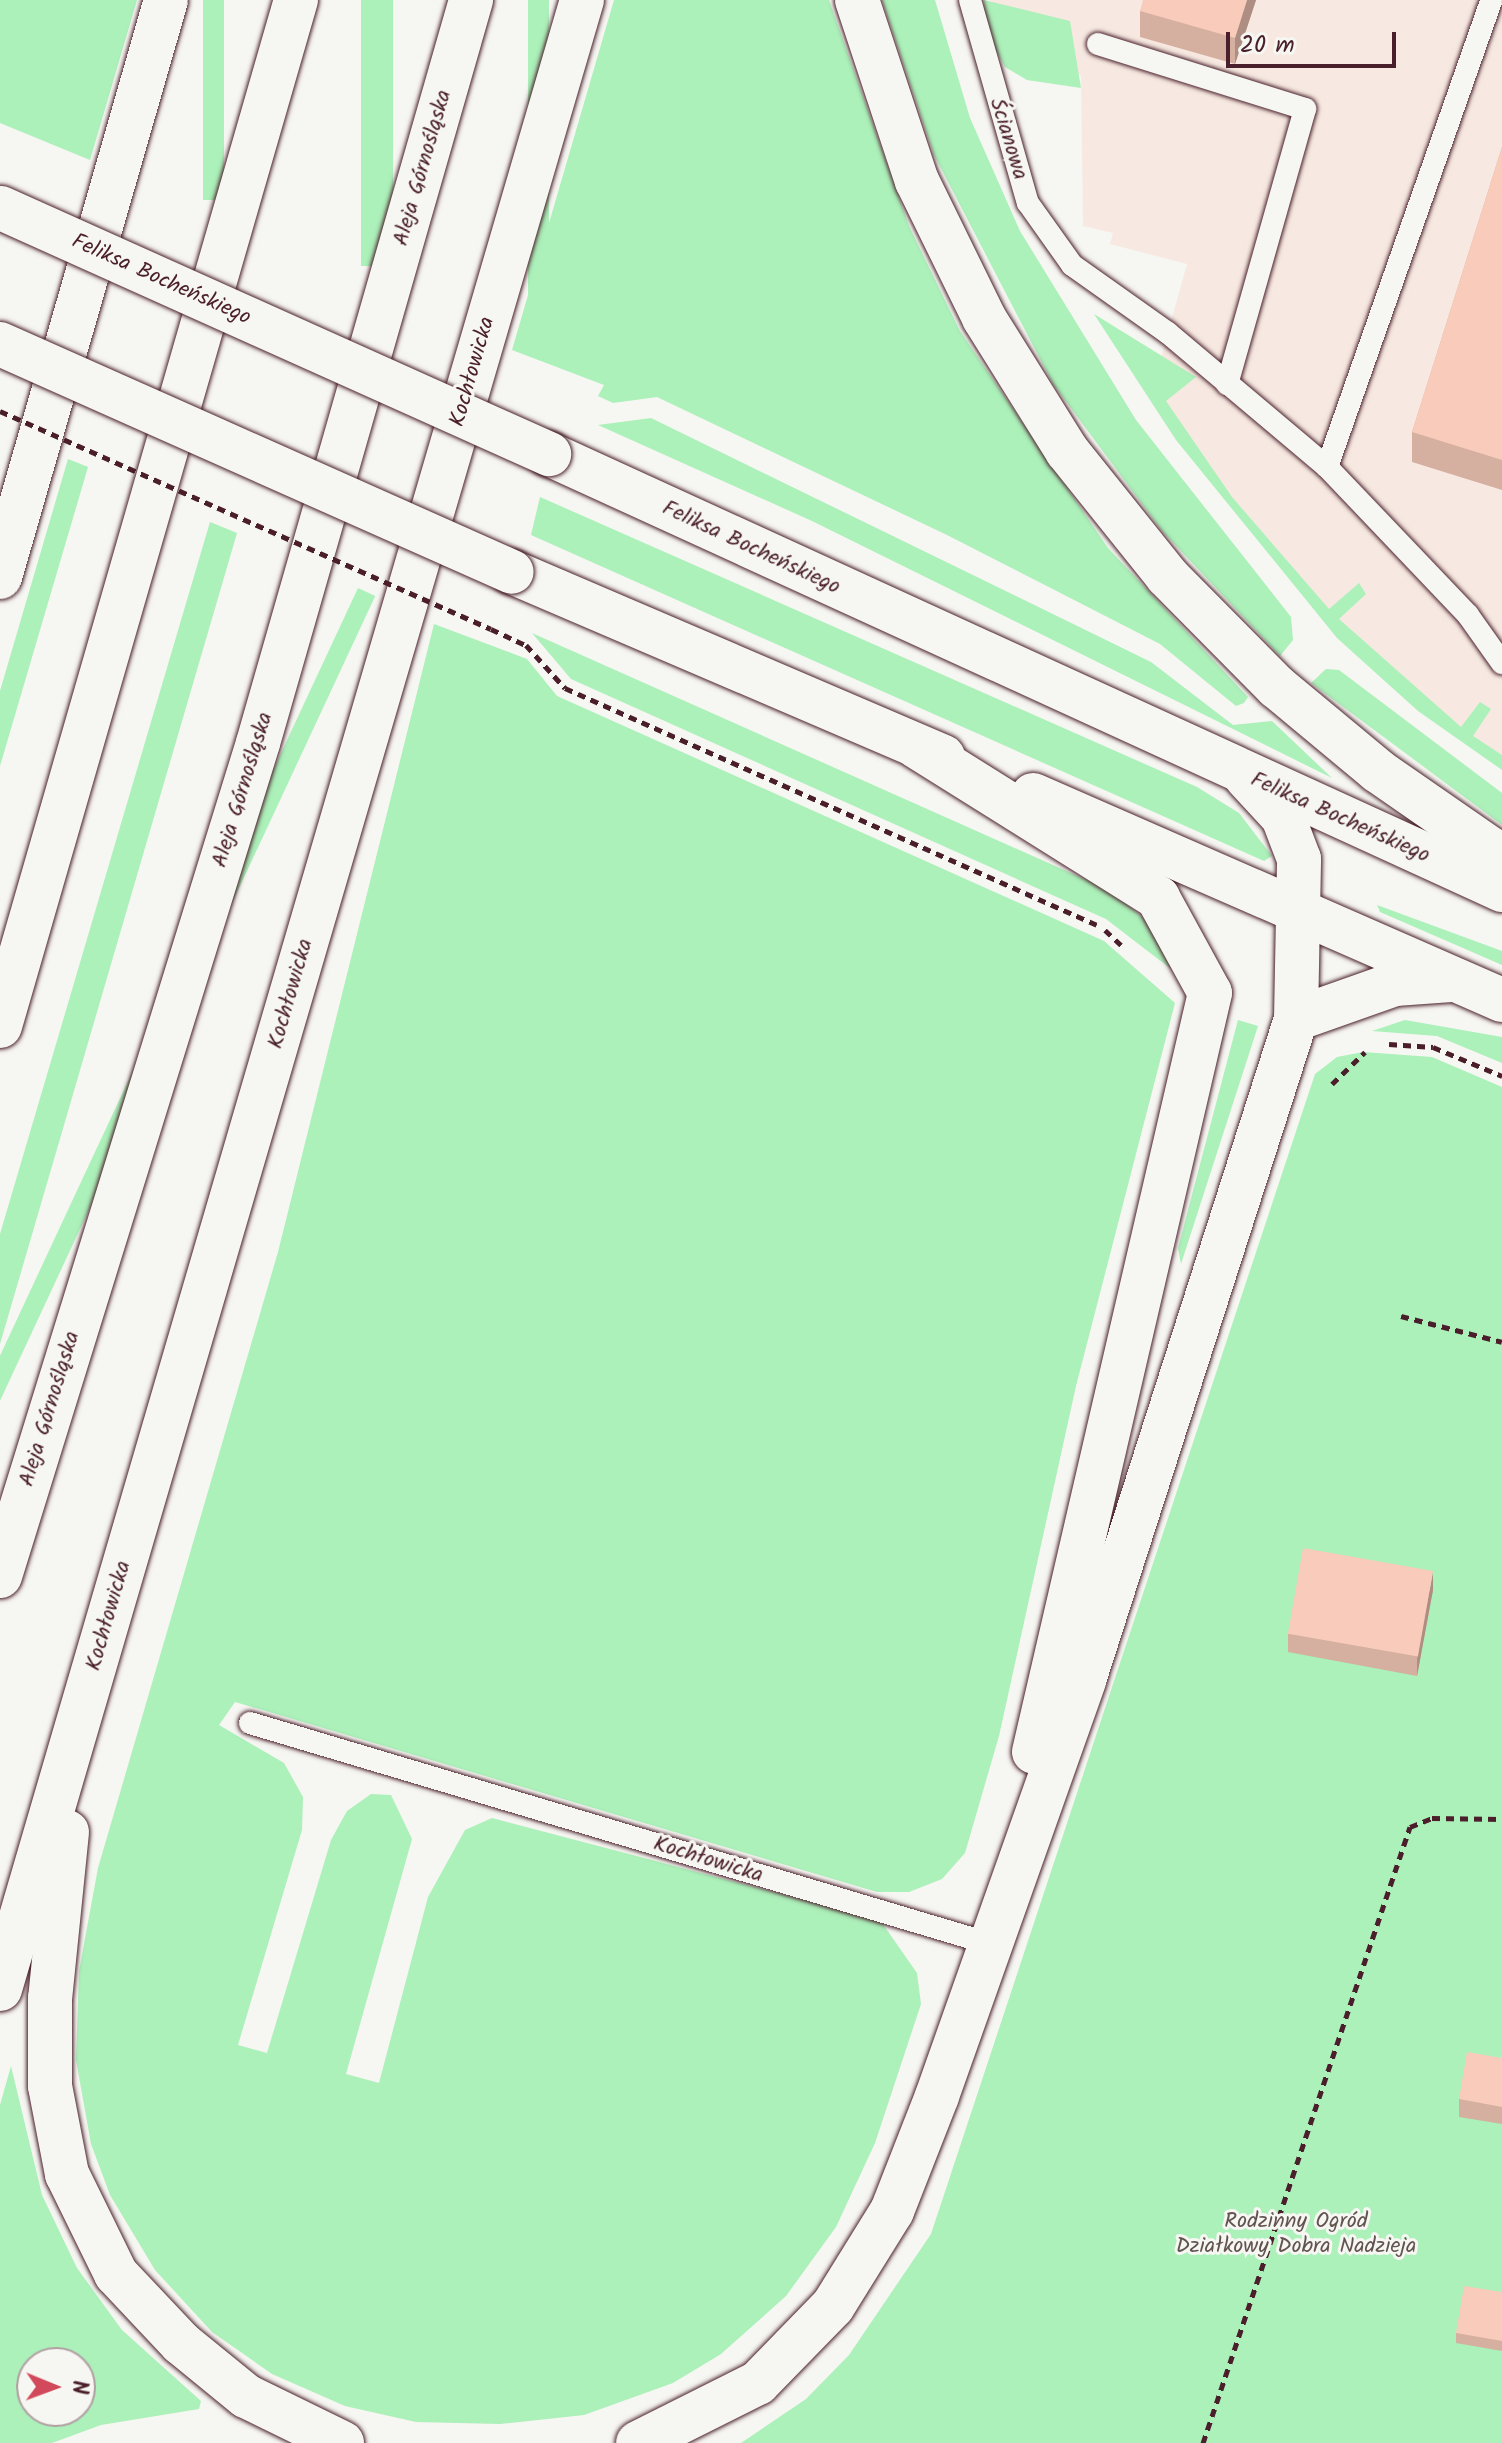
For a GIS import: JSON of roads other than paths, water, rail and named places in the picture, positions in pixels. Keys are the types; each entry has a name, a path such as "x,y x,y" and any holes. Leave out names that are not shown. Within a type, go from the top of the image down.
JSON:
{"main road":[{"path":"0,577 166,0"},
{"path":"0,1026 296,0"},
{"name":"Aleja Górnośląska","path":"0,1576 258,743 471,0"},
{"name":"Kochłowicka","path":"0,1989 582,0"},
{"path":"857,0 917,181 984,318 1067,451 1167,576 1277,687 1378,771 1502,857"},
{"name":"Feliksa Bocheńskiego","path":"1,208 549,454 1246,777 1502,890"},
{"path":"0,344 512,572 1301,909 1502,1000"},
{"path":"916,746 1158,898 1210,993 1028,1778 937,2096"},
{"path":"638,2443 758,2383 833,2306 892,2211 937,2096 1084,1680 1296,1019 1301,909 1299,859 1283,817 1246,777"},
{"path":"1296,1019 1395,984 1456,980"},
{"path":"80,1714 50,1998 50,2086 67,2174 116,2274 181,2343 246,2396 342,2443"}],"lane":[{"name":"Ścianowa","path":"970,0 1028,203 1072,265 1227,384 1327,467 1468,615 1502,663"},
{"path":"1327,467 1491,0"},
{"path":"1098,44 1305,109 1227,384"},
{"name":"Kochłowicka","path":"250,1723 981,1941"}],"park label":[{"name":"Rodzinny Ogród Działkowy Dobra Nadzieja","path":"1296,2234"}]}
